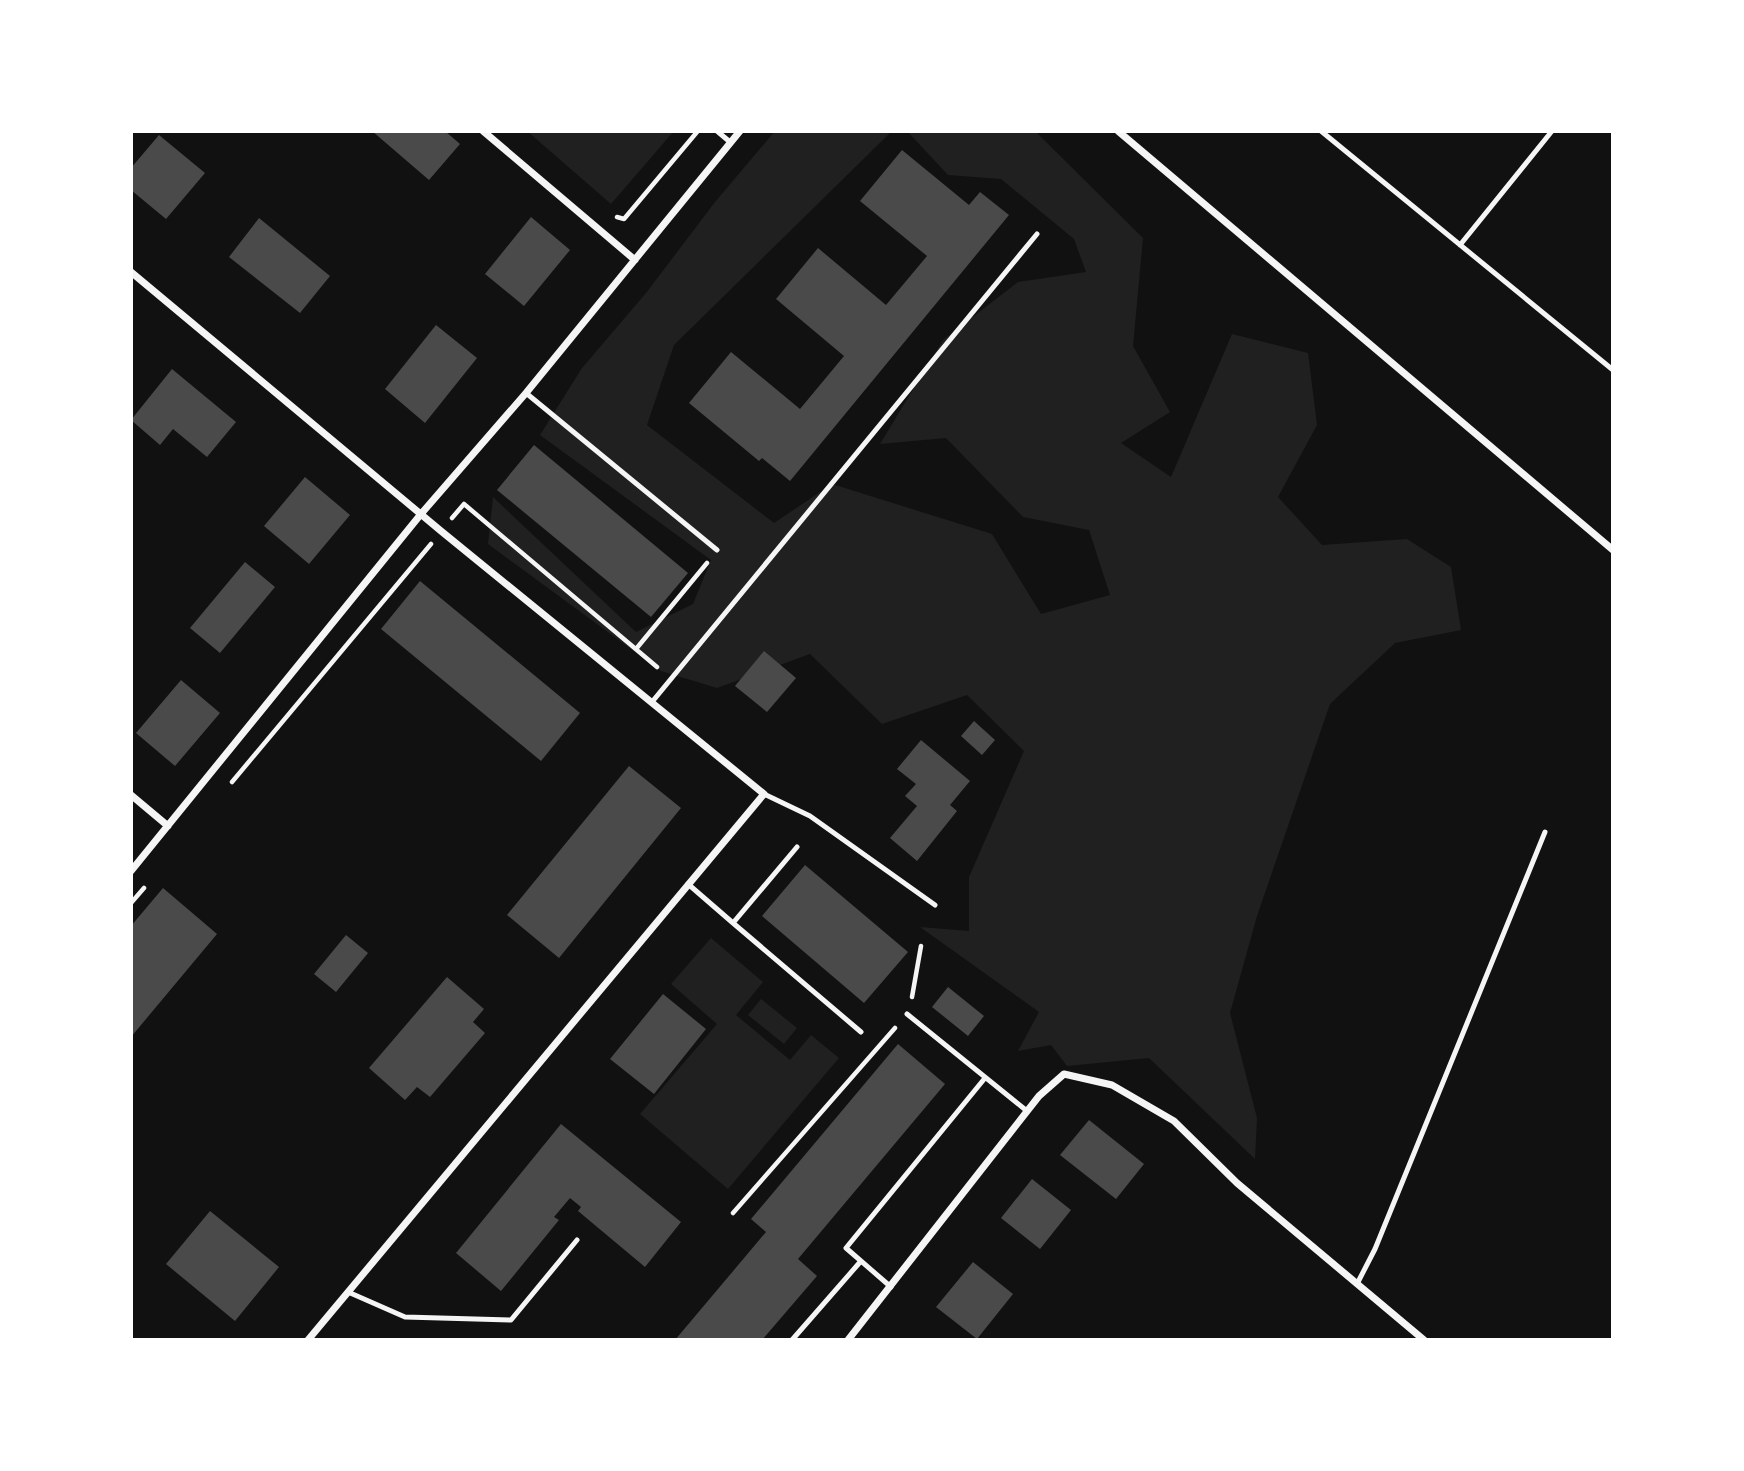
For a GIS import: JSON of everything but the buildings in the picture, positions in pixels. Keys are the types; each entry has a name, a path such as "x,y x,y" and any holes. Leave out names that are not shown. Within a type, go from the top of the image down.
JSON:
{"street":[{"path":"483,131 635,260"},
{"path":"131,871 421,514 526,393 740,131"},
{"path":"1118,131 1613,550"},
{"path":"131,272 441,531 764,794 308,1340"},
{"path":"131,795 168,826"},
{"path":"848,1340 1039,1096 1064,1074 1112,1085 1174,1121 1237,1183 1424,1340"}],"lane":[{"path":"717,131 730,142"},
{"path":"1321,131 1613,370"},
{"path":"1460,245 1552,131"},
{"path":"652,702 1037,234"},
{"path":"526,393 718,550"},
{"path":"764,794 810,816 935,905"},
{"path":"1357,1284 1380,1236 1545,832"},
{"path":"733,923 797,847"},
{"path":"688,884 861,1032"},
{"path":"907,1014 1027,1111"},
{"path":"891,1287 846,1248 985,1078"},
{"path":"348,1292 405,1317 511,1320 577,1240"},
{"path":"792,1340 860,1261"}],"path":[{"path":"607,215 624,219 698,131"},
{"path":"229,786 464,504 671,678"},
{"path":"636,649 718,550"},
{"path":"131,903 149,882"},
{"path":"733,1213 907,1014 917,979 921,946"}],"shaded area":[{"path":"527,131 674,131 611,204"},
{"path":"775,131 892,131 674,345 647,425 774,523 832,484 992,534 1041,614 1110,595 1089,530 1023,517 946,438 880,444 943,340 1018,282 1086,272 1074,239 1001,179 948,175 907,131 1035,131 1143,238 1133,346 1170,412 1121,443 1171,477 1232,334 1308,353 1317,425 1278,497 1322,545 1407,539 1451,567 1461,630 1395,643 1330,704 1257,916 1230,1013 1257,1118 1255,1159 1149,1058 1067,1066 1051,1045 1018,1051 1039,1012 920,927 969,931 969,877 1024,751 967,695 882,724 810,654 717,688 661,671 488,544 493,497 636,632 693,604 711,560 540,435 582,368 646,293 715,202"},
{"path":"711,938 763,982 736,1015 790,1060 811,1035 839,1058 728,1189 640,1114 717,1024 671,984"},
{"path":"761,999 797,1028 784,1044 748,1015"}]}
